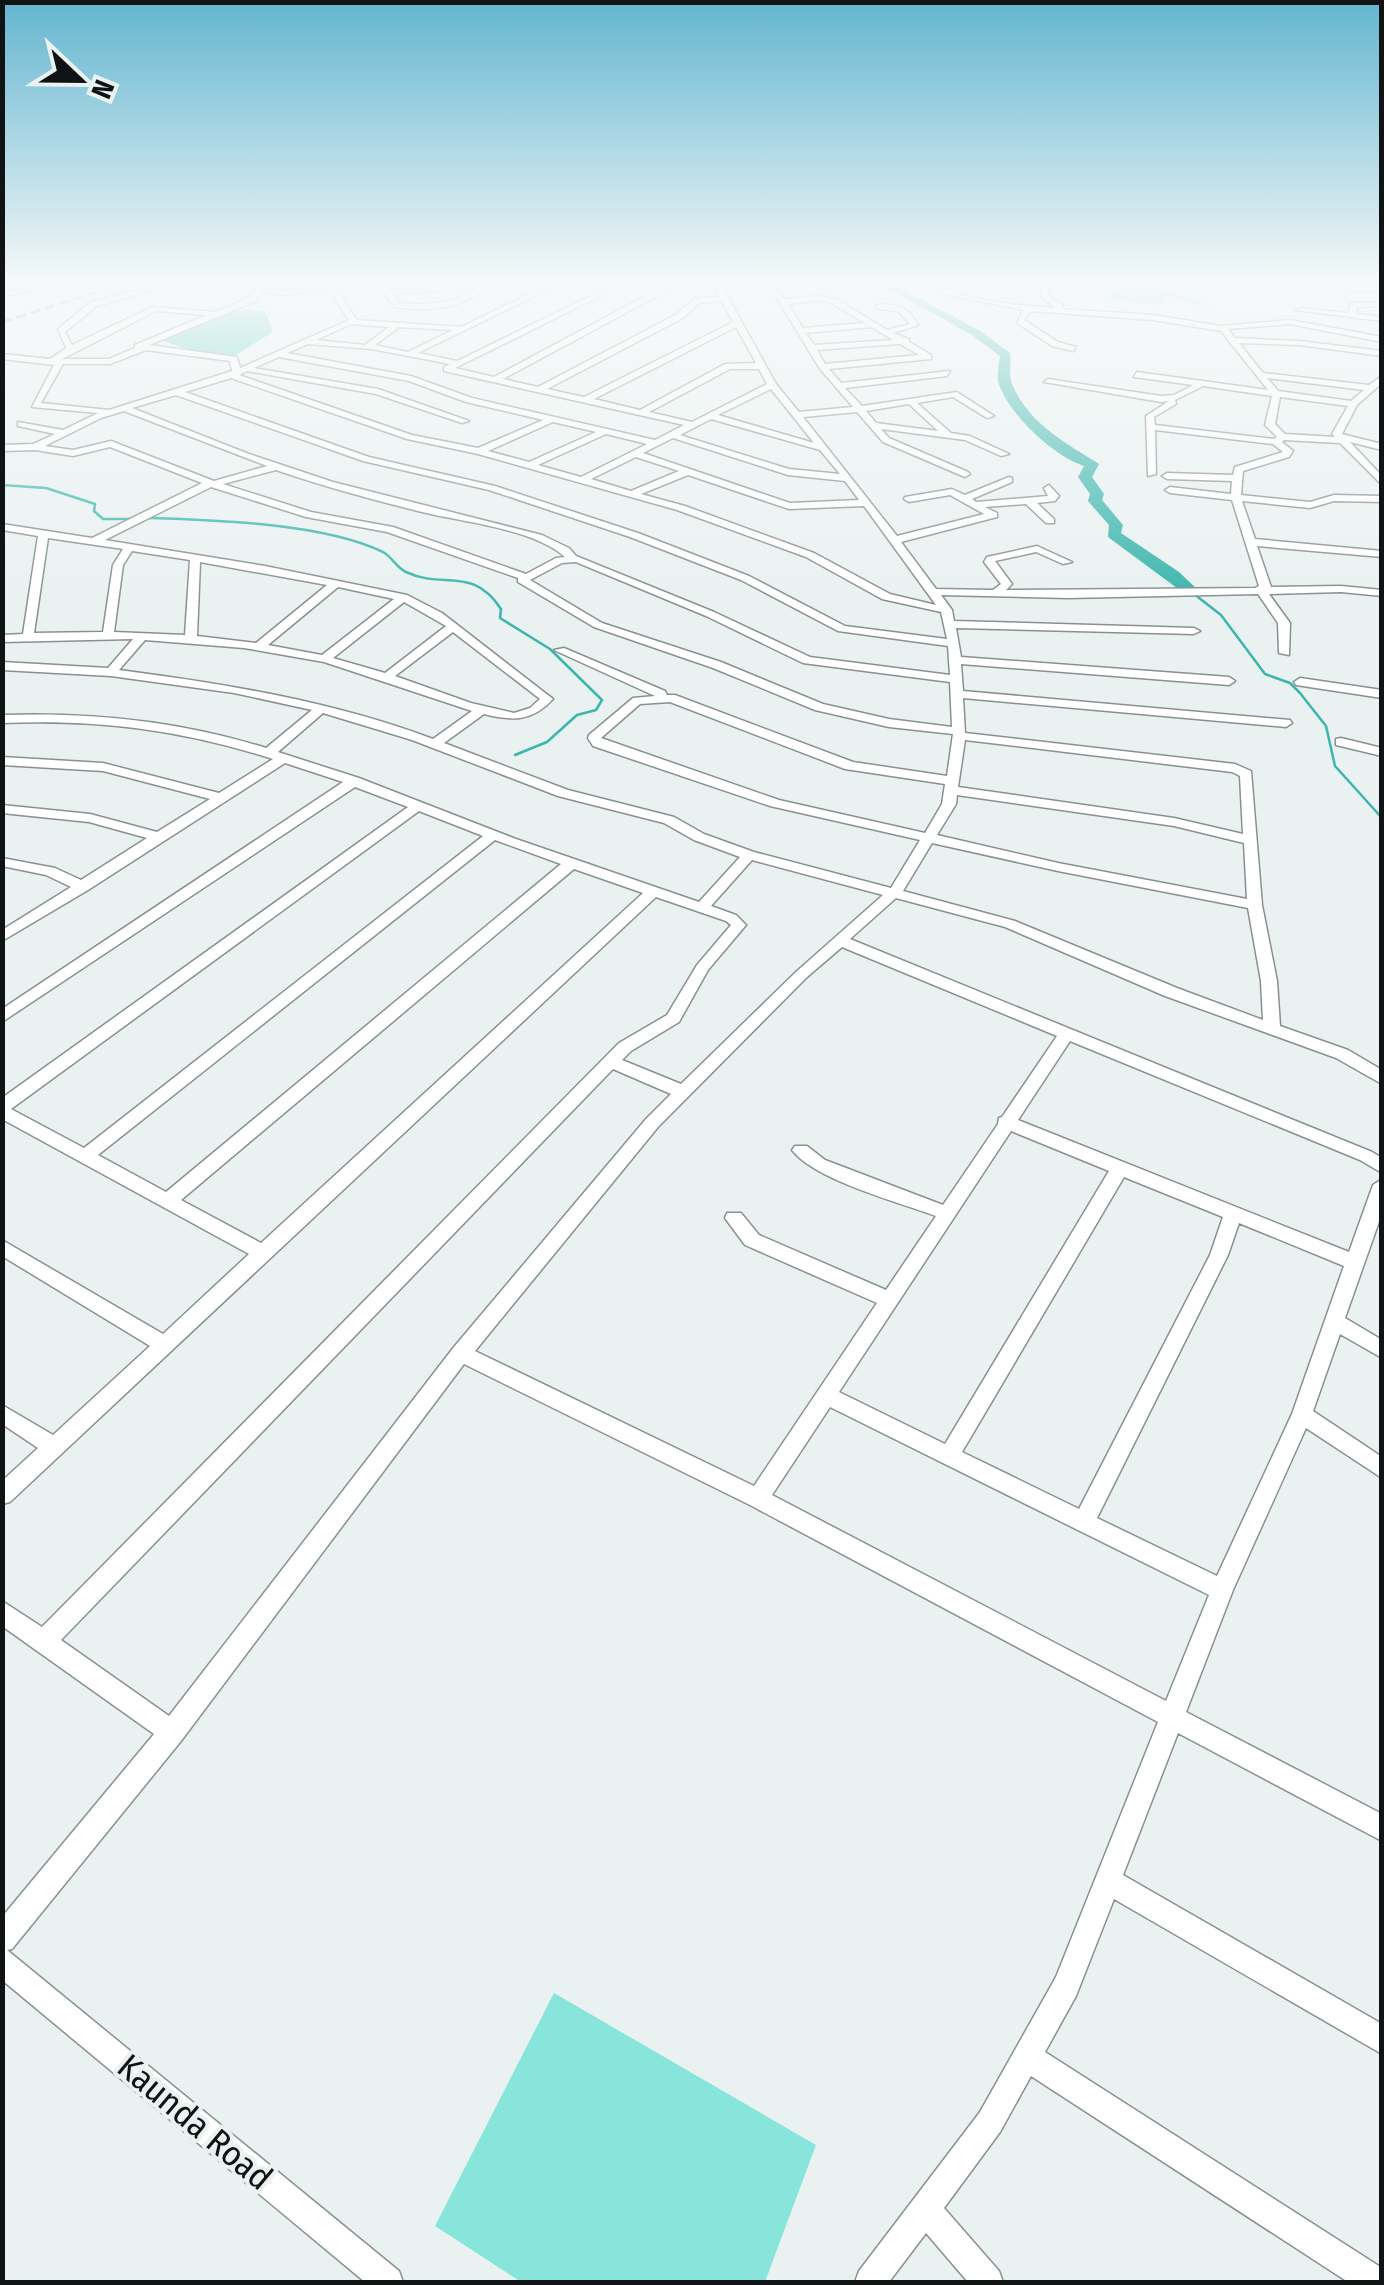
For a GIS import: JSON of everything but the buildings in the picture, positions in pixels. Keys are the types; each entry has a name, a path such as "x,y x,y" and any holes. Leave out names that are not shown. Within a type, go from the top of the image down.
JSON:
{"street":[{"path":"47,388 33,404 117,410 344,491 520,532 564,548 572,558 710,614 807,660 952,652 1194,630"},
{"path":"35,446 117,410 190,388"},
{"path":"280,388 422,440 479,451 634,493 793,548 886,596 952,652 1229,681"},
{"path":"359,388 465,421"},
{"path":"384,394 400,388"},
{"path":"435,388 498,407 656,444"},
{"path":"541,388 691,424"},
{"path":"479,451 555,418 610,388"},
{"path":"642,412 688,388"},
{"path":"582,480 767,388"},
{"path":"2,1939 172,1732 461,1354 681,1091 896,891 954,786 958,734 952,652 934,592 774,388"},
{"path":"840,388 896,446 966,474"},
{"path":"1081,388 1136,397 1176,397"},
{"path":"1151,474 1152,413 1196,388"},
{"path":"1228,388 1353,404"},
{"path":"1271,388 1276,395 1270,421 1286,456 1242,466 1236,478 1236,498 1263,589 1284,622 1286,653"},
{"path":"1339,438 1341,421 1369,388"},
{"path":"177,392 366,458 492,488 634,535 745,578 842,629 1286,724"},
{"path":"795,415 960,394 990,416"},
{"path":"911,402 950,436"},
{"path":"422,440 498,407"},
{"path":"711,416 823,448"},
{"path":"21,424 60,432"},
{"path":"872,425 973,440 1004,454"},
{"path":"1149,428 1355,452"},
{"path":"530,465 606,431"},
{"path":"672,435 788,472 848,478"},
{"path":"1281,443 1339,438 1382,447"},
{"path":"1339,438 1382,482"},
{"path":"2,448 35,446 76,452 111,444 212,484 310,515 388,528 525,577 572,558"},
{"path":"636,454 789,506 866,503"},
{"path":"1366,463 1382,461"},
{"path":"91,541 124,530 169,500 275,467"},
{"path":"634,493 688,471"},
{"path":"771,482 814,476"},
{"path":"1167,476 1236,478"},
{"path":"966,498 1009,480"},
{"path":"909,499 950,492 987,507 1054,498 1050,488"},
{"path":"1170,490 1310,505 1334,498 1382,498"},
{"path":"1030,502 1050,521"},
{"path":"895,540 984,520 993,515 987,507"},
{"path":"2,527 196,557 403,597 452,627 548,699 534,711 515,717 388,676 324,659 258,648 108,634 2,640"},
{"path":"28,637 44,533"},
{"path":"1250,542 1382,554"},
{"path":"108,634 118,565 129,548"},
{"path":"996,593 1007,584 989,562 991,559 1037,549 1067,562"},
{"path":"191,640 191,570 196,557"},
{"path":"525,577 523,584 598,625 717,665 819,707 958,734 1242,770 1246,774 1255,905 1269,980 1272,1028"},
{"path":"258,648 335,584"},
{"path":"934,592 1068,596 1263,589 1382,593"},
{"path":"324,659 403,597"},
{"path":"388,676 452,627"},
{"path":"111,672 142,636"},
{"path":"560,650 670,698 834,761 1249,840"},
{"path":"2,666 111,672 250,692 321,708 434,744 563,793 669,820 699,837 749,855 1010,924 1171,992 1342,1054 1382,1078"},
{"path":"1300,682 1382,694"},
{"path":"670,698 637,701 600,730 594,741 758,798 1255,905"},
{"path":"2,937 220,797 278,754 321,708"},
{"path":"434,744 484,708"},
{"path":"2,719 153,724 278,754 736,921 738,930 702,968 673,1018 634,1041 610,1062 44,1641"},
{"path":"1341,742 1382,752"},
{"path":"2,761 103,767 220,797"},
{"path":"2,1018 354,781"},
{"path":"261,1252 2,1109 418,806"},
{"path":"2,809 90,818 158,837"},
{"path":"85,1156 494,835"},
{"path":"702,908 749,855"},
{"path":"2,862 50,871 83,887"},
{"path":"169,1200 573,862"},
{"path":"2,1495 654,891"},
{"path":"841,941 1382,1166"},
{"path":"758,1498 944,1212 1067,1033"},
{"path":"610,1062 681,1091"},
{"path":"1005,1122 1233,1214 1367,1250"},
{"path":"801,1150 819,1165 944,1212"},
{"path":"950,1454 1119,1170"},
{"path":"870,2282 990,2122 1066,1986 1222,1590 1302,1414 1367,1250 1381,1190"},
{"path":"1084,1521 1220,1255 1233,1214"},
{"path":"734,1218 752,1240 890,1300"},
{"path":"2,1247 163,1344"},
{"path":"1336,1324 1382,1350"},
{"path":"461,1354 758,1498 1382,1828"},
{"path":"826,1396 1222,1590"},
{"path":"2,1413 54,1446"},
{"path":"1302,1414 1382,1469"},
{"path":"2,1612 172,1732"},
{"path":"1110,1882 1382,2040"},
{"name":"Kaunda Road","path":"2,1962 388,2282"},
{"path":"1027,2058 1374,2282"},
{"path":"925,2209 988,2282"}],"shaded area":[{"path":"554,1993 816,2145 765,2282 521,2282 435,2226"}],"waterway":[{"path":"1008,388 1028,421 1078,460 1092,464 1085,477 1097,494 1095,501 1116,525 1113,534 1191,591"},
{"path":"2,485 46,488 95,504 94,511 103,519 133,519"},
{"path":"148,518 268,525 330,535 383,552 403,570 420,577 479,587 501,609 500,618 550,649 602,700 596,710 577,715 547,742 515,755"},
{"path":"1194,594 1221,615 1265,674 1290,683 1300,693 1326,726 1335,766 1382,818"}]}
